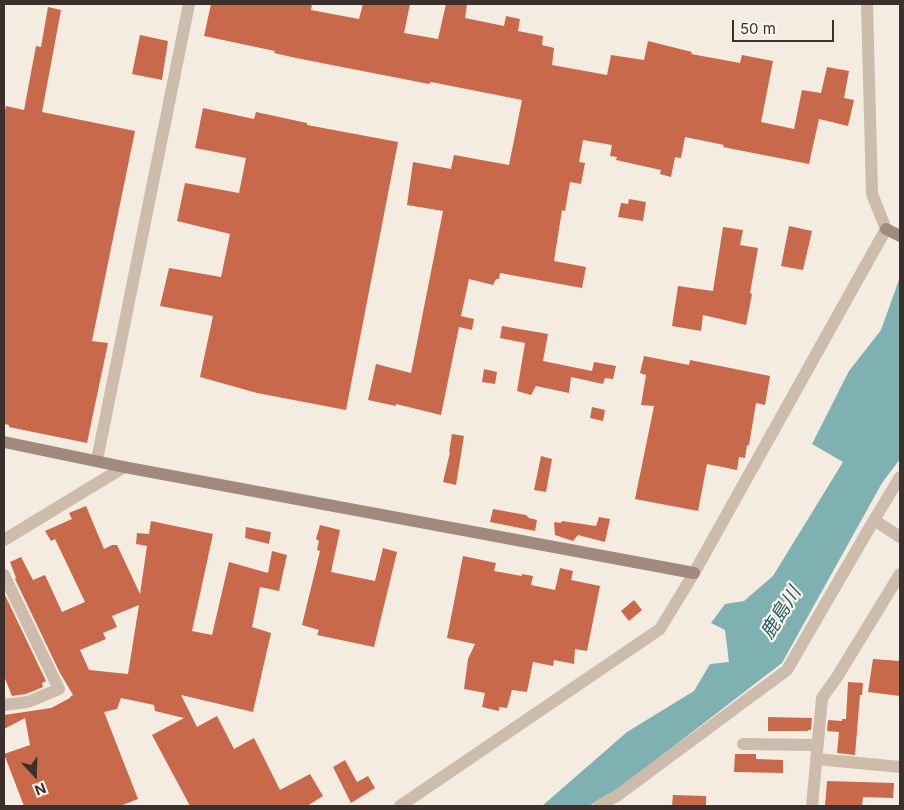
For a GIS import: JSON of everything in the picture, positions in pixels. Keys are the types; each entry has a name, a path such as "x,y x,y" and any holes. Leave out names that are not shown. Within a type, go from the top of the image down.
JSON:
{"street":[{"path":"97,460 189,4"},
{"path":"867,4 872,194 886,229 900,236"},
{"path":"400,806 660,629 694,573 886,229"},
{"path":"4,442 124,467 694,573"},
{"path":"4,540 124,467"},
{"path":"599,806 618,801 787,670 900,477"},
{"path":"874,520 900,537"},
{"path":"4,574 59,688 28,702 4,705"},
{"path":"812,806 822,698 837,677 900,574"},
{"path":"742,744 818,745"},
{"path":"816,759 900,767"}],"water":[{"name":"鹿島川","path":"900,277 900,459 882,483 782,663 618,789 589,806 542,806 627,732 694,691 710,664 729,662 725,630 711,623 725,604 744,601 773,576 843,462 812,444 849,371 881,330"}],"building":[{"path":"211,4 312,4 311,10 359,19 363,4 410,4 404,33 438,39 446,4 467,4 465,18 504,26 506,16 520,19 518,31 543,36 542,45 554,48 552,65 607,75 611,55 644,60 648,41 692,52 691,54 740,63 742,55 773,61 761,122 794,129 802,90 821,93 827,67 849,71 844,98 854,100 848,126 819,119 809,164 723,147 724,145 685,137 681,158 675,157 671,177 660,174 661,170 616,160 617,157 610,156 612,145 583,140 579,162 585,163 581,184 570,182 565,211 562,210 554,261 586,267 582,288 500,273 499,279 496,279 493,285 469,279 461,316 474,319 472,330 459,327 441,415 396,404 396,406 368,400 376,364 411,373 443,211 407,205 413,162 451,169 454,155 509,165 522,100 296,58 274,53 275,51 204,36"},
{"path":"48,7 61,10 42,112 135,131 92,341 108,343 87,443 9,427 9,425 4,424 4,115 6,106 24,110 36,46 41,47"},
{"path":"140,35 168,41 162,80 132,74"},
{"path":"203,108 254,119 256,112 307,123 307,125 398,142 346,410 257,393 200,377 213,316 160,306 169,268 221,277 230,234 177,221 185,183 239,193 246,158 195,148"},
{"path":"629,199 646,202 643,221 618,217 621,203 628,204"},
{"path":"789,226 812,231 803,270 781,266"},
{"path":"723,227 743,230 740,245 758,248 746,325 703,315 701,331 672,326 678,286 713,291"},
{"path":"502,326 548,334 543,361 592,371 594,362 616,366 613,379 605,378 603,384 571,377 569,393 536,386 531,395 517,391 525,343 500,338"},
{"path":"644,356 689,365 690,360 770,376 765,405 756,403 745,458 739,457 737,470 707,464 698,511 635,499 654,406 641,405 646,375 640,373"},
{"path":"484,369 497,372 495,384 482,382"},
{"path":"592,407 605,410 603,421 590,418"},
{"path":"452,434 464,436 456,485 443,482"},
{"path":"541,456 552,459 546,492 534,490"},
{"path":"86,506 104,549 117,545 140,594 147,546 136,544 137,533 149,534 151,521 213,534 192,631 212,635 229,562 268,573 272,551 287,555 279,591 260,587 252,627 271,633 253,712 181,695 197,727 217,716 234,749 254,738 280,790 310,774 323,796 307,806 190,806 152,735 184,718 155,711 154,705 121,698 117,709 104,712 138,799 120,806 24,806 4,754 30,745 25,718 4,729 4,715 51,708 73,695 60,673 15,579 10,562 21,557 33,580 45,575 62,612 85,602 55,539 51,541 45,531 72,519 69,513","holes":["139,605 128,674 89,670 80,650 106,639 103,633 117,627 112,616"]},
{"path":"493,509 526,515 537,520 535,531 490,522"},
{"path":"599,517 610,519 605,542 578,535 573,541 555,535 554,522 561,523 562,521 596,526"},
{"path":"320,525 340,530 331,572 375,581 383,548 397,552 374,647 317,635 319,630 302,625 320,551 317,550 319,541 316,539"},
{"path":"246,527 271,532 269,544 245,538"},
{"path":"463,556 496,563 494,571 533,576 531,585 555,590 560,568 573,571 571,580 600,586 587,651 575,649 574,664 554,660 553,666 533,662 527,692 512,690 507,708 499,707 499,711 482,707 485,693 464,689 468,659 475,644 447,638"},
{"path":"4,593 46,681 42,683 43,687 26,694 12,696 4,676"},
{"path":"634,600 642,610 629,621 621,611"},
{"path":"873,659 900,661 900,696 868,692"},
{"path":"848,682 863,683 862,695 860,695 855,755 837,753 839,732 827,731 828,720 842,721 842,719 846,719"},
{"path":"768,717 812,718 811,730 768,731"},
{"path":"735,754 756,754 756,759 783,760 783,773 734,772"},
{"path":"345,760 357,782 368,776 375,788 351,803 333,767"},
{"path":"827,781 894,783 893,798 863,797 862,806 825,806"},
{"path":"673,795 706,796 706,806 672,806"}]}
